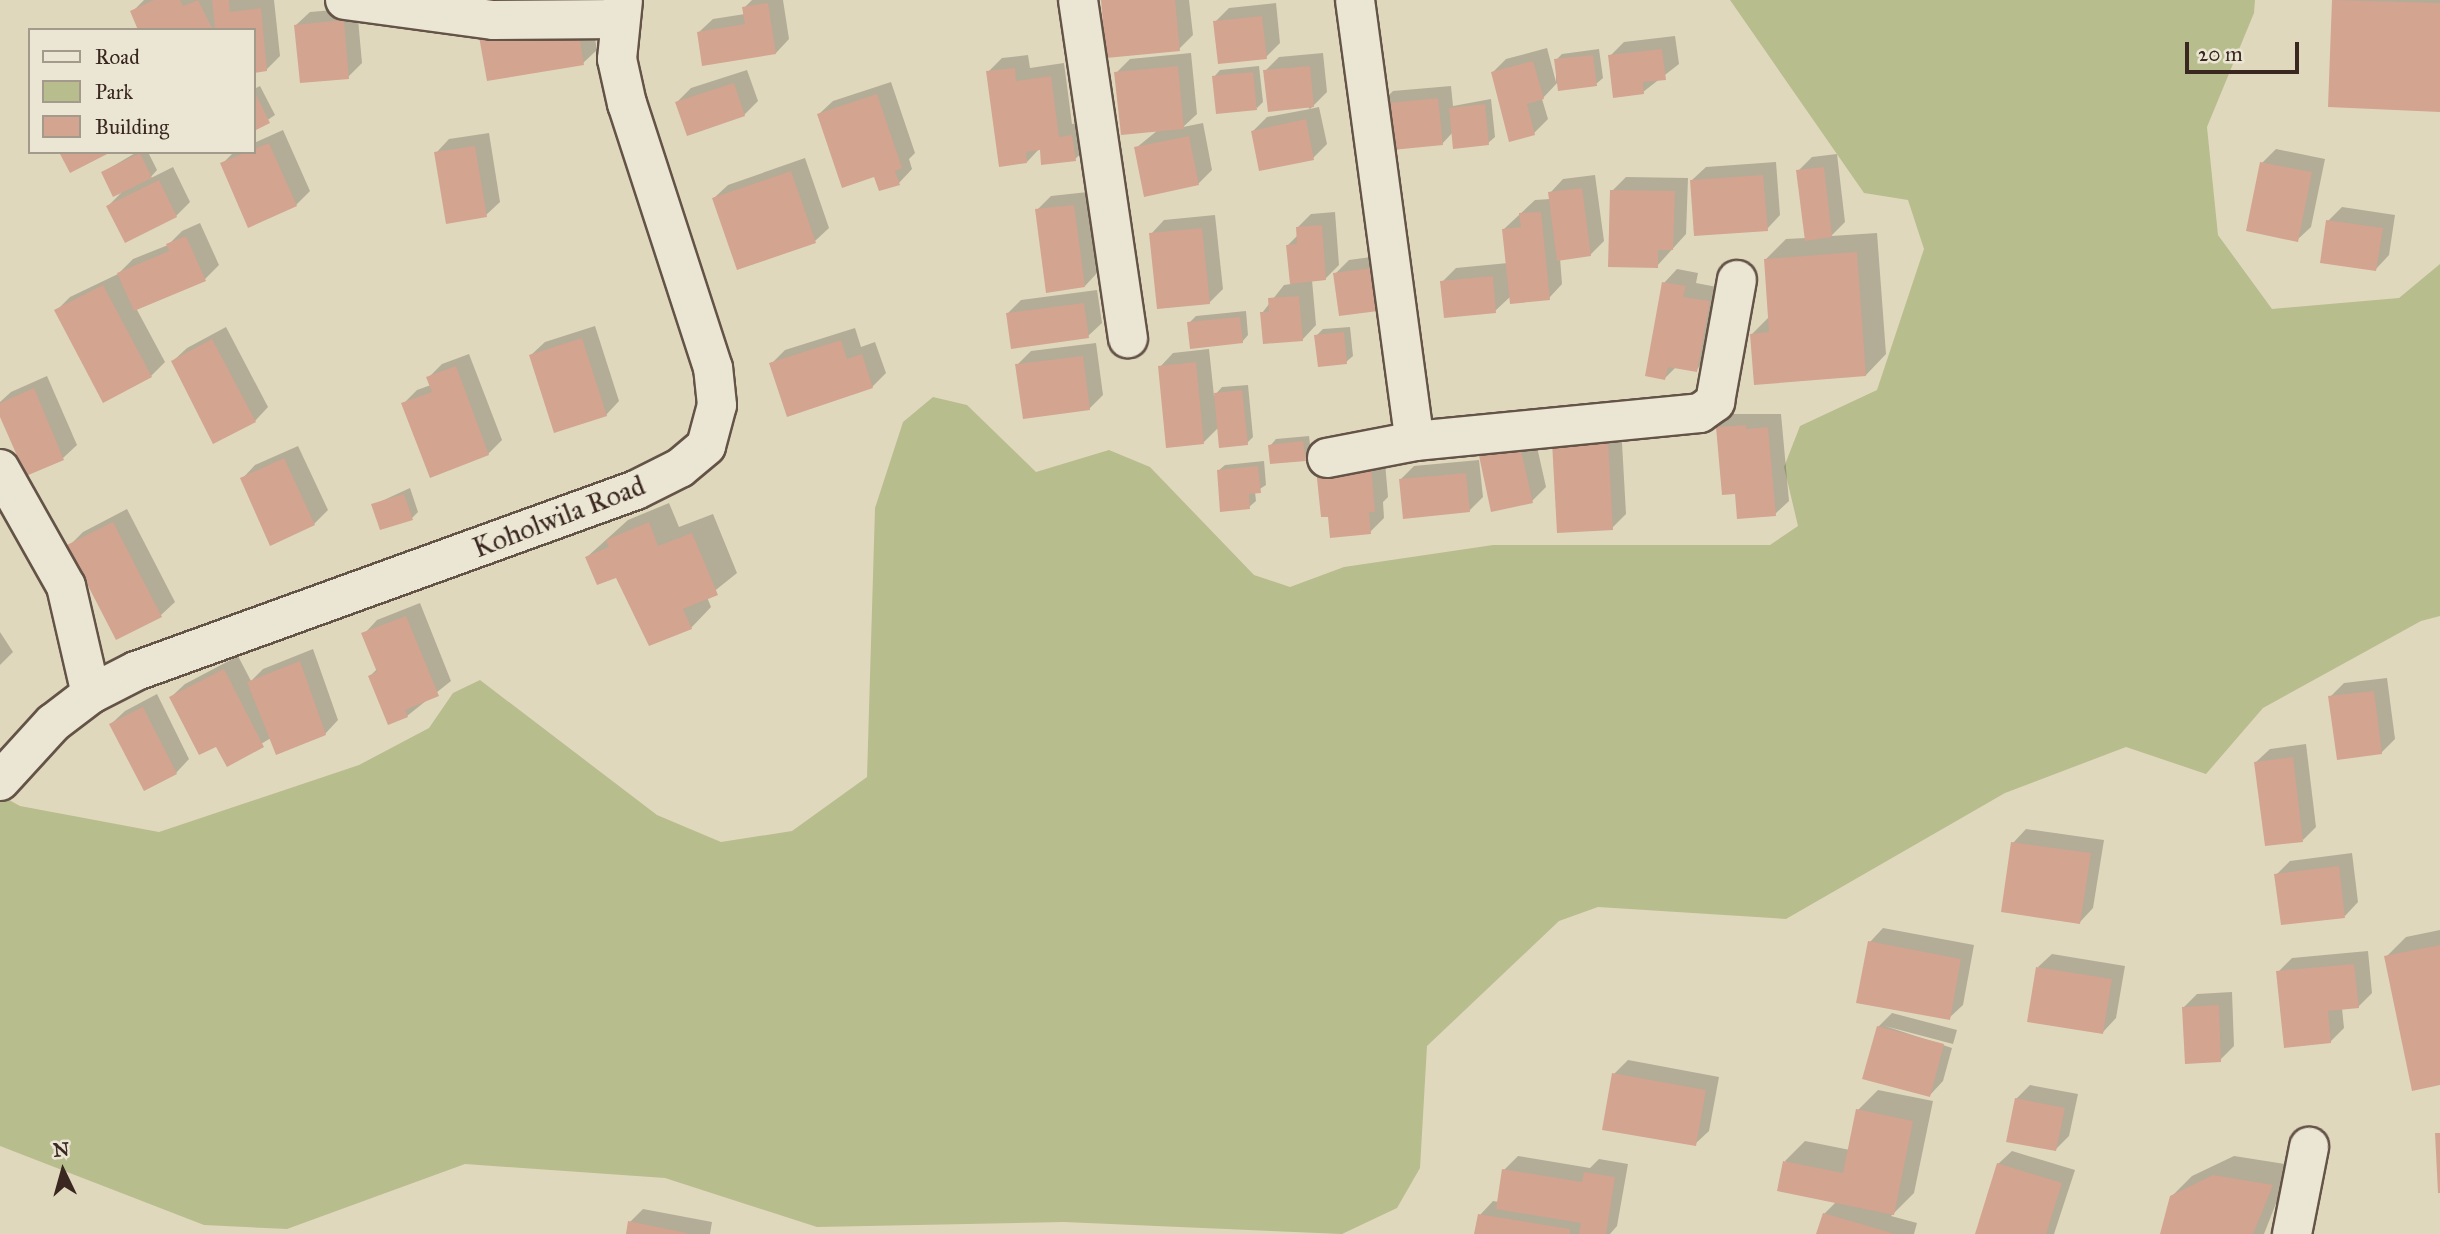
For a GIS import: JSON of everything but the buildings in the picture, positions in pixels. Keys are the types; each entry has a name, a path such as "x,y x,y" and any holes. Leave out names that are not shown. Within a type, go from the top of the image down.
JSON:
{"street":[{"path":"345,0 493,20 622,9"},
{"path":"1078,0 1128,338"},
{"path":"1354,0 1415,441"},
{"name":"Koholwila Road","path":"0,781 54,723 91,694 136,671 636,490 680,468 706,446 717,405 713,368 626,104 617,59 622,9"},
{"path":"1327,458 1415,441 1700,413 1714,402 1737,280"},
{"path":"0,469 66,586 91,694"},
{"path":"2292,1234 2309,1147"}],"green space":[{"path":"1730,0 2255,0 2254,13 2207,127 2218,235 2272,309 2399,298 2440,264 2440,616 2421,621 2263,708 2206,774 2126,747 2005,793 1786,919 1598,907 1559,921 1427,1046 1420,1168 1397,1208 1342,1234 1064,1222 817,1227 665,1178 465,1164 287,1229 204,1225 0,1146 0,795 20,806 159,832 359,765 429,728 453,693 480,680 657,815 721,842 792,831 867,777 875,508 903,422 933,397 967,405 1036,472 1109,450 1150,467 1254,575 1290,587 1344,567 1493,545 1770,545 1798,526 1784,467 1800,426 1877,390 1924,249 1908,200 1864,193"}]}
